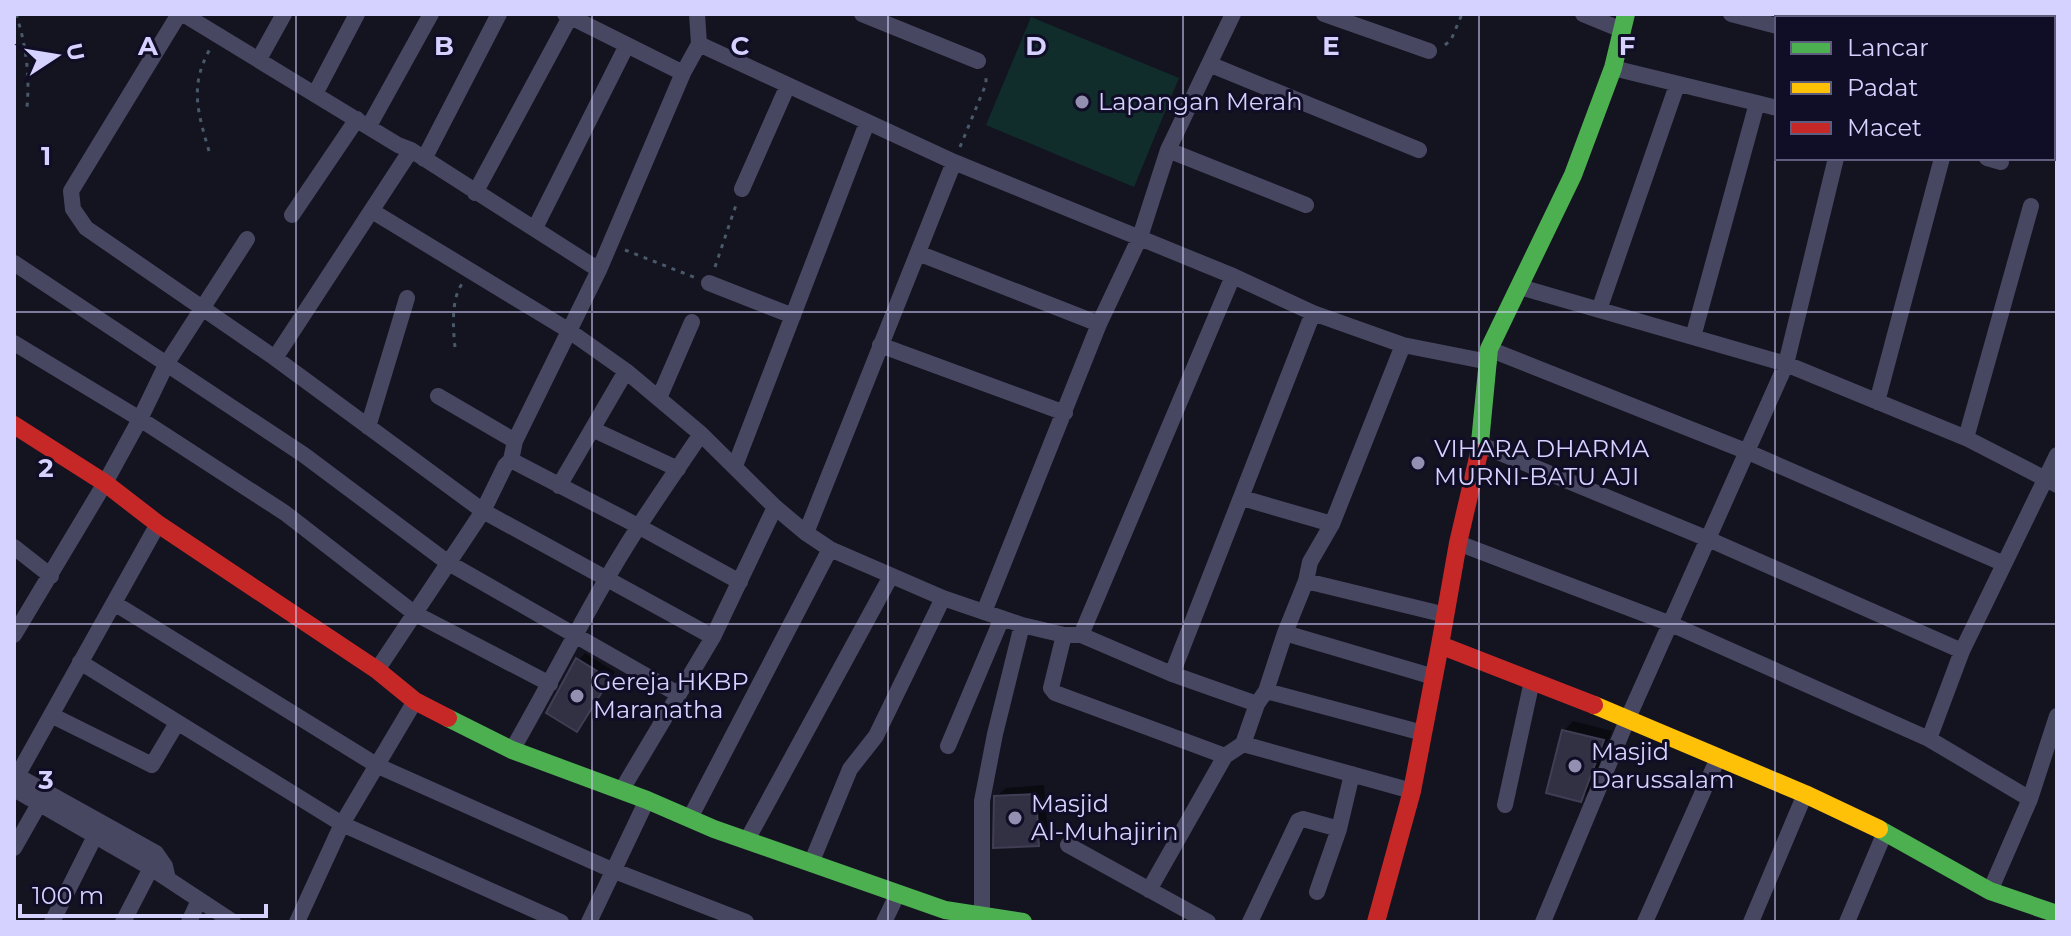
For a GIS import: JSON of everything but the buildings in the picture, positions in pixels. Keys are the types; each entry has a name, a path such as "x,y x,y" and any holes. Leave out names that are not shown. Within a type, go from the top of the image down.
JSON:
{"street":[{"path":"599,270 418,154 218,36 203,19 181,14 71,191 73,209 86,228 275,358 483,511 713,637"},
{"path":"259,59 284,14"},
{"path":"315,94 357,14"},
{"path":"292,215 363,122 431,14"},
{"path":"275,358 372,211 418,154 499,14"},
{"path":"377,670 483,511 511,460 515,441 599,270 683,73 699,44 697,14"},
{"path":"862,14 978,61"},
{"path":"984,612 1099,324 1140,237 1168,150 1233,14"},
{"path":"1324,14 1429,51"},
{"path":"1376,922 1412,791 1458,543 1481,445 1489,356 1573,175 1613,68 1624,22 1583,14"},
{"path":"1731,14 1775,25"},
{"path":"475,193 568,15 683,73"},
{"path":"699,44 954,162 1233,276 1313,313 1403,345 1489,356 1748,452 2002,563"},
{"path":"535,228 627,45"},
{"path":"1209,64 1419,150"},
{"path":"1613,68 1775,108"},
{"path":"742,189 788,85"},
{"path":"1599,310 1677,85"},
{"path":"1693,337 1757,103"},
{"path":"735,466 867,123"},
{"path":"1168,150 1306,205"},
{"path":"1543,922 1628,718 1786,364 1836,160"},
{"path":"1877,402 1941,160"},
{"path":"806,533 954,162"},
{"path":"1966,438 2031,206"},
{"path":"372,211 568,330 626,371 701,434 775,507 830,549 943,598 1022,625 1073,635 1172,674 1423,733"},
{"path":"15,630 51,576 105,483 167,363 247,239"},
{"path":"918,253 1099,324"},
{"path":"14,263 304,455 447,562 678,694"},
{"path":"1225,756 1055,693 1051,688 1233,276"},
{"path":"709,283 793,316"},
{"path":"1520,287 1786,364 1966,438 2050,481"},
{"path":"368,427 407,298"},
{"path":"1172,674 1313,313"},
{"path":"659,398 692,322"},
{"path":"14,343 140,419 285,513 414,613 550,684"},
{"path":"880,345 1065,413"},
{"path":"1149,890 1225,756 1243,744 1306,581 1310,562 1332,524 1403,345"},
{"path":"559,486 626,371"},
{"path":"438,396 515,441"},
{"path":"14,425 105,483 158,524 377,670 415,701 512,750 747,840 898,893 945,916 982,915 1023,922"},
{"path":"592,429 678,469"},
{"path":"512,750 638,526 701,434"},
{"path":"1481,445 1708,539 1962,651"},
{"path":"1929,739 1962,651 2002,563 2050,481 2057,455"},
{"path":"511,460 740,582"},
{"path":"1242,498 1332,524"},
{"path":"621,791 713,637 775,507"},
{"path":"15,780 158,524"},
{"path":"1458,543 1671,624 1929,739 2030,799"},
{"path":"14,547 51,576"},
{"path":"690,818 830,549"},
{"path":"747,840 891,576"},
{"path":"1306,581 1446,615"},
{"path":"812,861 850,769 876,736 943,598"},
{"path":"114,603 378,766 612,870 746,922"},
{"path":"948,746 1002,618"},
{"path":"982,915 982,801 1022,625"},
{"path":"1285,633 1434,677"},
{"path":"1440,645 1628,718 1805,794 1885,832 1990,891 2057,914"},
{"path":"80,662 342,824 561,922"},
{"path":"1505,805 1532,681"},
{"path":"297,922 342,824 415,701"},
{"path":"51,715 152,765 177,723"},
{"path":"1990,891 2030,799 2057,716"},
{"path":"1243,744 1412,791"},
{"path":"1645,922 1718,758"},
{"path":"1317,892 1339,829 1352,774"},
{"path":"15,780 39,804 151,868 233,922"},
{"path":"15,780 156,853 165,866 168,879"},
{"path":"1751,922 1805,794"},
{"path":"589,922 647,800"},
{"path":"14,848 39,804"},
{"path":"1250,922 1298,821 1303,819 1339,829"},
{"path":"1847,922 1885,832"},
{"path":"52,922 95,836"},
{"path":"1068,845 1208,922"},
{"path":"123,922 151,868"},
{"path":"884,922 898,893"},
{"path":"189,922 199,900"}],"path":[{"path":"16,14 27,58 27,107"},
{"path":"1429,51 1451,40 1462,14"},
{"path":"209,151 197,99 198,69 218,36"},
{"path":"954,162 986,84 986,74 978,61"},
{"path":"610,244 709,283 742,189"},
{"path":"455,347 458,289 472,272"}],"green space":[{"name":"Lapangan Merah","path":"1031,17 1179,78 1134,187 986,125"}],"traffic: fast":[{"path":"1479,453 1489,349 1573,175 1613,68 1626,14"},
{"path":"448,718 512,750 647,800 714,829 945,910 1023,922"},
{"path":"1879,829 1990,891 2057,914"}],"traffic: slow":[{"path":"1594,705 1805,794 1879,829"}],"traffic: jam":[{"path":"14,425 105,483 158,524 377,670 415,701 448,718"},
{"path":"1479,453 1458,543 1440,645 1594,705"},
{"path":"1376,922 1412,791 1440,645"}],"place":[{"name":"Lapangan Merah","path":"1082,102"},
{"name":"VIHARA DHARMA MURNI-BATU AJI","path":"1418,463"},
{"name":"Gereja HKBP Maranatha","path":"577,696"},
{"name":"Masjid Darussalam","path":"1575,766"},
{"name":"Masjid Al-Muhajirin","path":"1015,818"}]}
